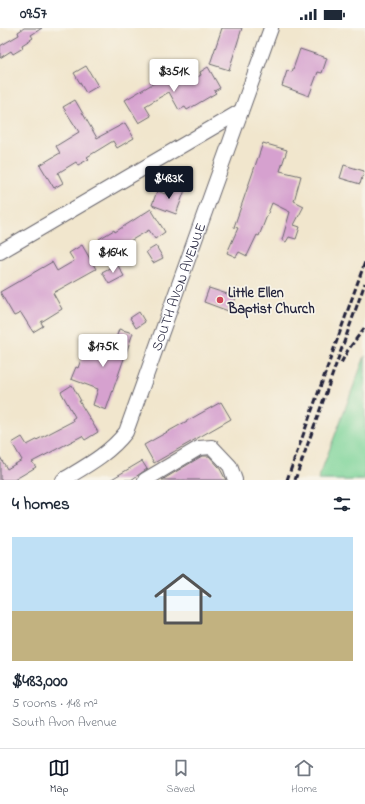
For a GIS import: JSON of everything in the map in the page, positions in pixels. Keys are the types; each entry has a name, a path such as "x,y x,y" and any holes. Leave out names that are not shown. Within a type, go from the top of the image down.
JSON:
{"street":[{"name":"SOUTH AVON AVENUE","path":"63,480 107,453 118,443 126,432 271,28"},
{"path":"0,252 241,111"},
{"path":"144,480 199,448 212,446 230,466 235,480"}],"green space":[{"path":"365,356 365,480 318,480"}],"building":[{"path":"24,28 42,28 31,35 33,38 22,45 23,48 13,54 11,51 0,58 0,46 19,35 18,32"},
{"path":"222,28 242,28 229,70 210,64"},
{"path":"300,49 327,58 322,73 318,72 309,96 282,86 287,71 292,72"},
{"path":"86,66 98,86 86,93 74,73"},
{"path":"208,67 220,88 214,91 216,93 187,110 185,107 179,110 169,92 145,106 151,116 139,123 125,100 161,79 160,77 174,69 184,85 201,75 200,72"},
{"path":"75,100 97,138 125,123 134,138 117,148 113,141 87,157 89,159 78,165 76,162 58,173 63,183 54,188 40,165 60,153 56,146 79,132 63,107"},
{"path":"263,143 287,150 280,171 301,176 294,201 304,206 294,225 300,227 296,239 289,237 286,242 282,240 290,212 272,203 259,236 257,235 247,256 239,252 236,257 227,253 238,228 234,227"},
{"path":"344,165 364,171 360,184 340,178"},
{"path":"173,186 185,190 176,214 152,205 157,191 169,195"},
{"path":"151,209 165,232 155,239 149,230 130,241 133,245 111,258 99,239 114,230 115,232"},
{"path":"82,245 96,269 53,293 62,309 41,322 43,326 33,332 21,313 14,316 0,292 52,262 57,271 74,261 69,253"},
{"path":"156,246 163,258 153,263 146,252"},
{"path":"117,264 124,276 109,284 102,272"},
{"name":"Little Ellen Baptist Church","path":"209,288 236,297 231,312 204,302"},
{"path":"139,312 145,322 136,328 130,318"},
{"path":"119,329 133,333 106,410 93,405 98,389 71,379 76,367 78,368 86,345 111,354"},
{"path":"72,385 81,401 79,401 98,432 85,440 82,436 32,462 36,467 14,480 0,480 0,457 7,469 22,460 12,443 22,437 27,445 73,421 72,419 75,417 61,392"},
{"path":"221,402 231,419 154,463 144,445"},
{"path":"202,456 209,456 219,467 226,480 162,480"},
{"path":"142,461 147,469 131,480 110,480"}],"railway":[{"path":"287,480 365,262"},
{"path":"295,480 365,283"},
{"path":"341,363 348,350 365,327"}],"place":[{"name":"Little Ellen Baptist Church","path":"220,300"}]}
